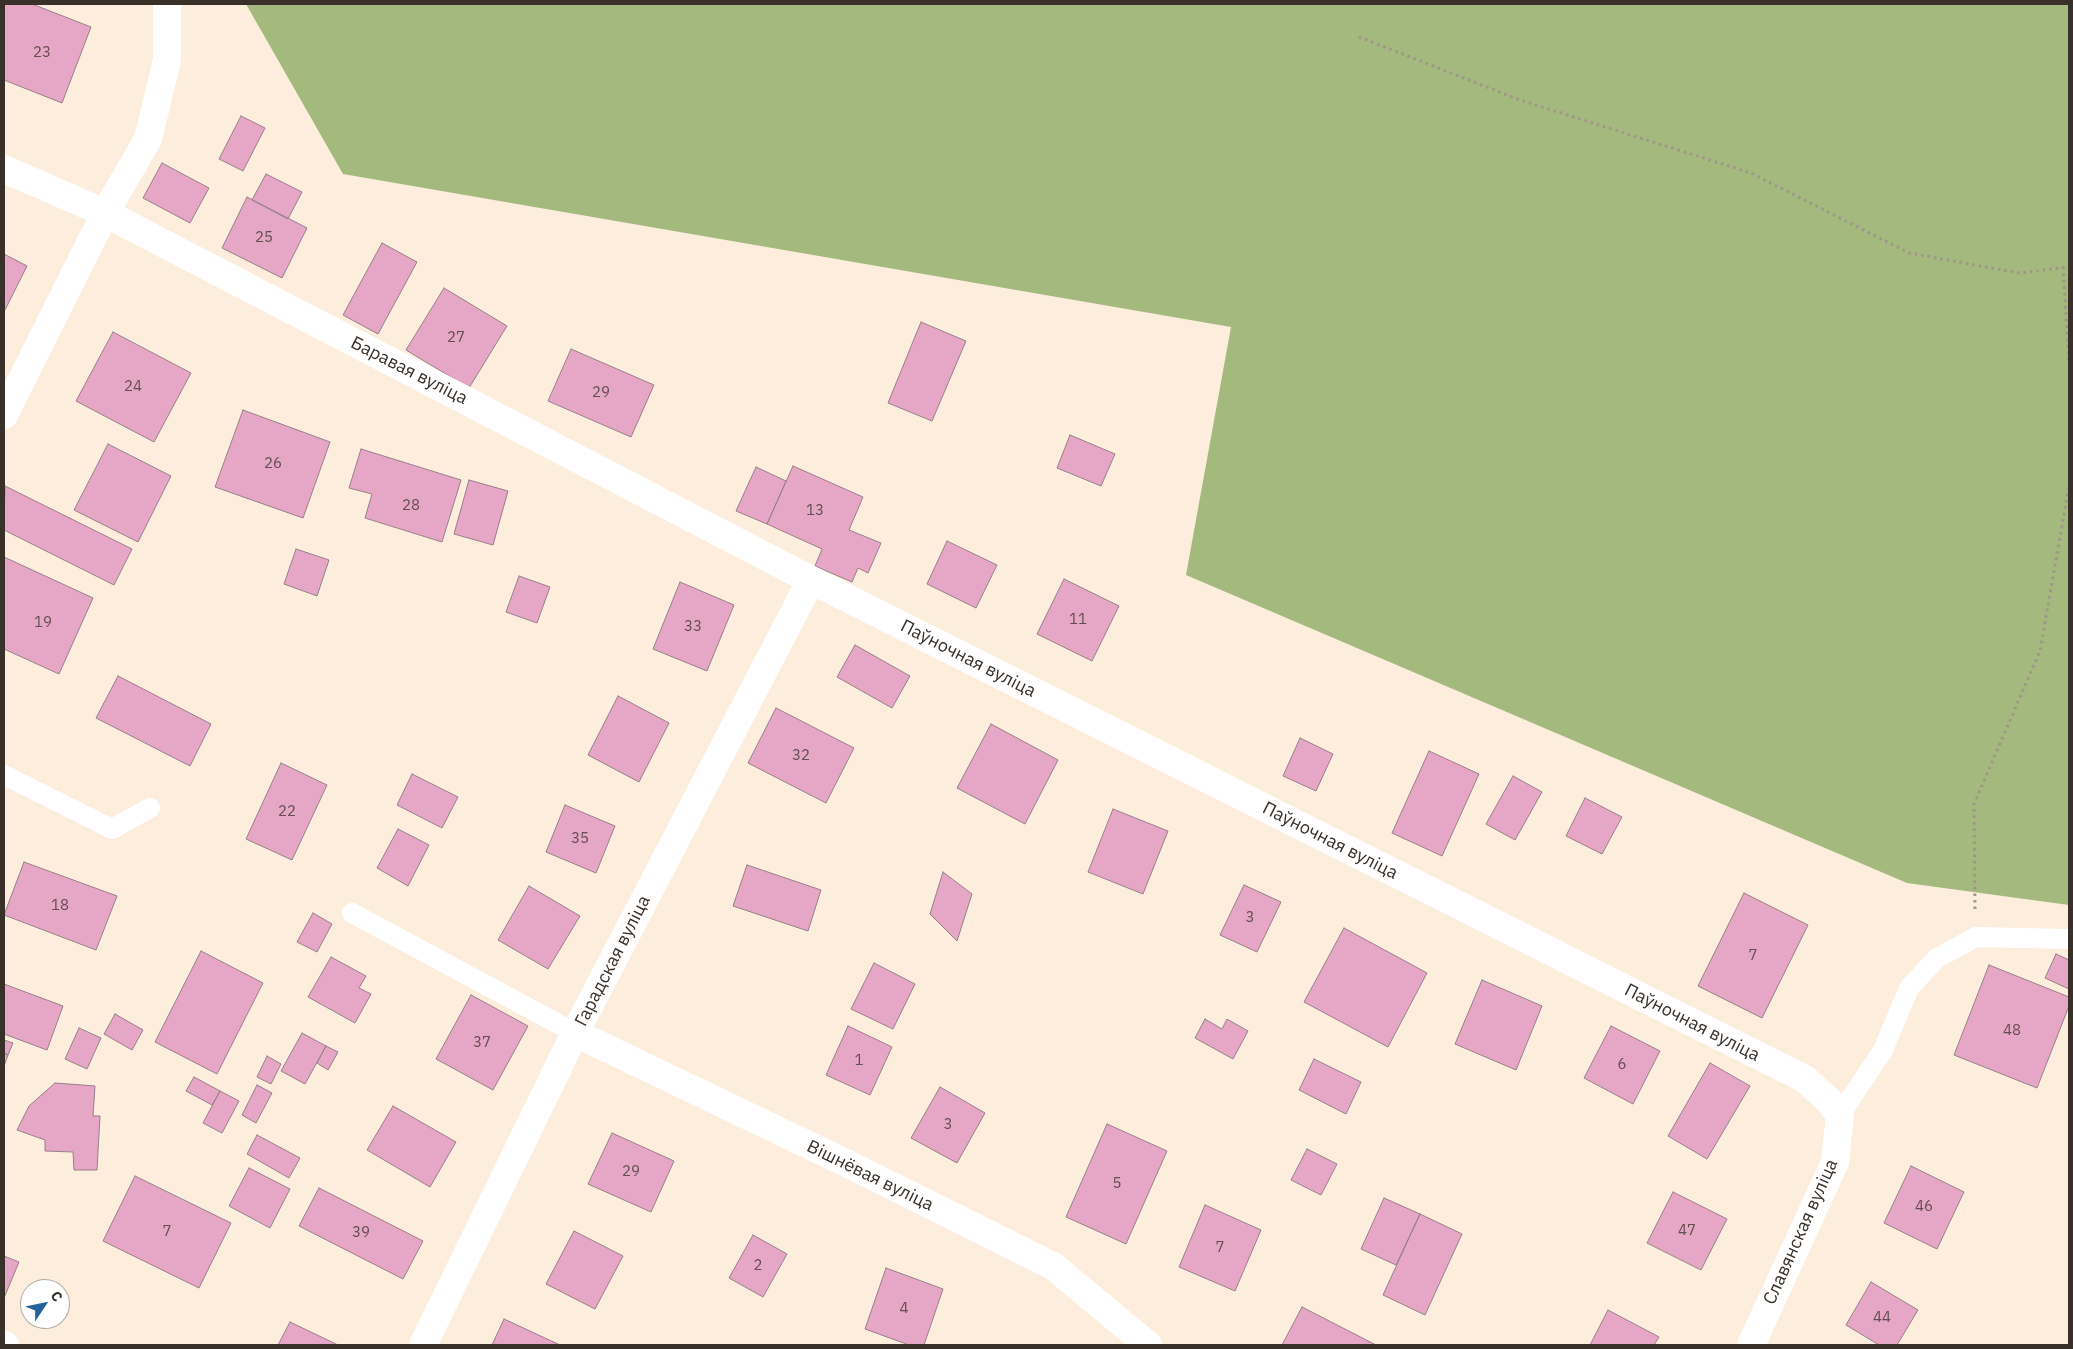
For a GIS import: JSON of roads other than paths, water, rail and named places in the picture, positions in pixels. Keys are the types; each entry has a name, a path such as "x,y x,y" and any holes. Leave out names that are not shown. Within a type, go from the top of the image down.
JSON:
{"street":[{"path":"4,415 105,214 148,138 167,60 167,4"},
{"name":"Баравая вуліца","path":"4,168 105,214 811,580"},
{"name":"Гарадская вуліца","path":"423,1345 575,1033 811,580"},
{"name":"Паўночная вуліца","path":"811,580 1804,1079 1828,1100 1840,1115"},
{"name":"Вішнёвая вуліца","path":"575,1033 846,1163 1053,1266 1148,1345"},
{"name":"Славянская вуліца","path":"1751,1345 1835,1162 1840,1115"}],"lane":[{"path":"4,775 112,829 150,808"},
{"path":"352,913 575,1033"},
{"path":"1840,1115 1883,1050 1909,988 1937,958 1976,937 2069,939"}]}
